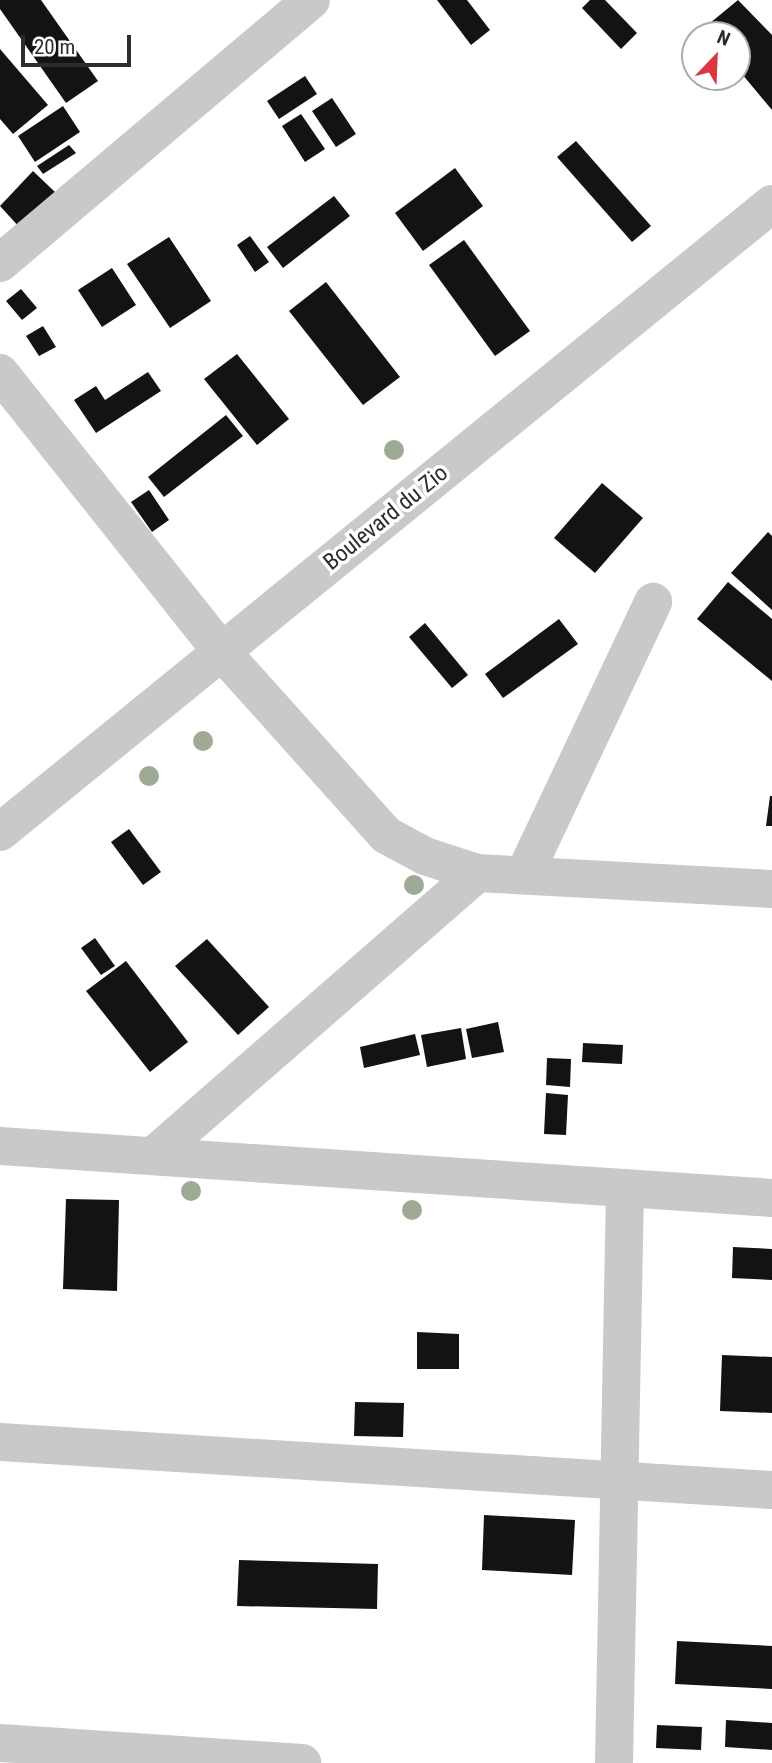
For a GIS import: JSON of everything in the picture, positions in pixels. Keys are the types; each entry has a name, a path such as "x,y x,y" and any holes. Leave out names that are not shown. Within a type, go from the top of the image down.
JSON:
{"street":[{"path":"0,263 311,0"},
{"name":"Boulevard du Zio","path":"0,832 772,204"},
{"path":"0,373 222,652 386,835 425,856 477,873 526,873 772,889"},
{"path":"526,873 653,602"},
{"path":"153,1156 477,873"},
{"path":"0,1146 772,1198"},
{"path":"614,1763 625,1188"},
{"path":"0,1442 620,1483 772,1490"},
{"path":"0,1743 302,1763"}],"building":[{"path":"0,0 41,0 98,81 66,103 0,9"},
{"path":"437,0 467,0 490,30 471,45"},
{"path":"590,0 605,0 637,33 621,49 582,8"},
{"path":"738,0 772,35 772,110 751,85 751,21 712,21"},
{"path":"0,49 48,105 13,134 0,119"},
{"path":"305,76 317,94 279,119 267,101"},
{"path":"332,98 356,134 336,147 312,111"},
{"path":"63,106 80,132 35,162 18,136"},
{"path":"301,114 325,149 305,162 282,126"},
{"path":"576,141 651,226 632,242 557,157"},
{"path":"69,145 76,153 43,174 37,166"},
{"path":"455,168 483,206 423,251 395,213"},
{"path":"33,171 56,193 21,229 0,206"},
{"path":"334,196 350,216 283,268 267,247"},
{"path":"250,236 269,262 255,272 237,245"},
{"path":"169,237 211,301 170,328 127,264"},
{"path":"464,240 530,331 495,356 429,265"},
{"path":"112,268 136,305 102,327 78,290"},
{"path":"326,282 400,377 363,405 289,311"},
{"path":"21,289 37,308 22,320 6,301"},
{"path":"43,326 56,347 39,356 26,336"},
{"path":"237,354 289,419 257,445 204,379"},
{"path":"148,372 161,391 96,433 74,400 96,386 105,400"},
{"path":"226,415 243,436 164,497 148,477"},
{"path":"602,483 643,518 595,573 554,538"},
{"path":"149,490 169,520 152,532 131,502"},
{"path":"768,532 772,536 772,610 731,573"},
{"path":"728,582 772,619 772,681 697,619"},
{"path":"559,619 578,644 503,698 485,674"},
{"path":"425,623 468,675 452,688 409,637"},
{"path":"770,796 772,826 766,826"},
{"path":"129,829 161,872 143,885 111,842"},
{"path":"95,938 115,966 101,975 81,948"},
{"path":"207,939 269,1007 238,1035 175,966"},
{"path":"126,961 188,1042 150,1072 86,991"},
{"path":"498,1022 504,1052 472,1058 466,1029"},
{"path":"461,1028 466,1059 427,1067 421,1035"},
{"path":"415,1034 420,1055 364,1068 360,1047"},
{"path":"583,1043 623,1045 622,1064 582,1062"},
{"path":"547,1058 571,1059 570,1087 546,1085"},
{"path":"546,1093 568,1095 566,1135 544,1134"},
{"path":"66,1199 119,1200 117,1291 63,1289"},
{"path":"733,1247 772,1249 772,1280 732,1278"},
{"path":"417,1332 459,1334 459,1369 417,1369"},
{"path":"722,1355 772,1357 772,1413 720,1411"},
{"path":"355,1402 404,1403 403,1437 354,1436"},
{"path":"484,1515 575,1520 572,1575 482,1570"},
{"path":"239,1560 378,1564 377,1609 237,1606"},
{"path":"677,1641 772,1646 772,1689 675,1684"},
{"path":"726,1720 772,1723 772,1750 725,1747"},
{"path":"657,1725 702,1727 701,1750 656,1748"}]}
